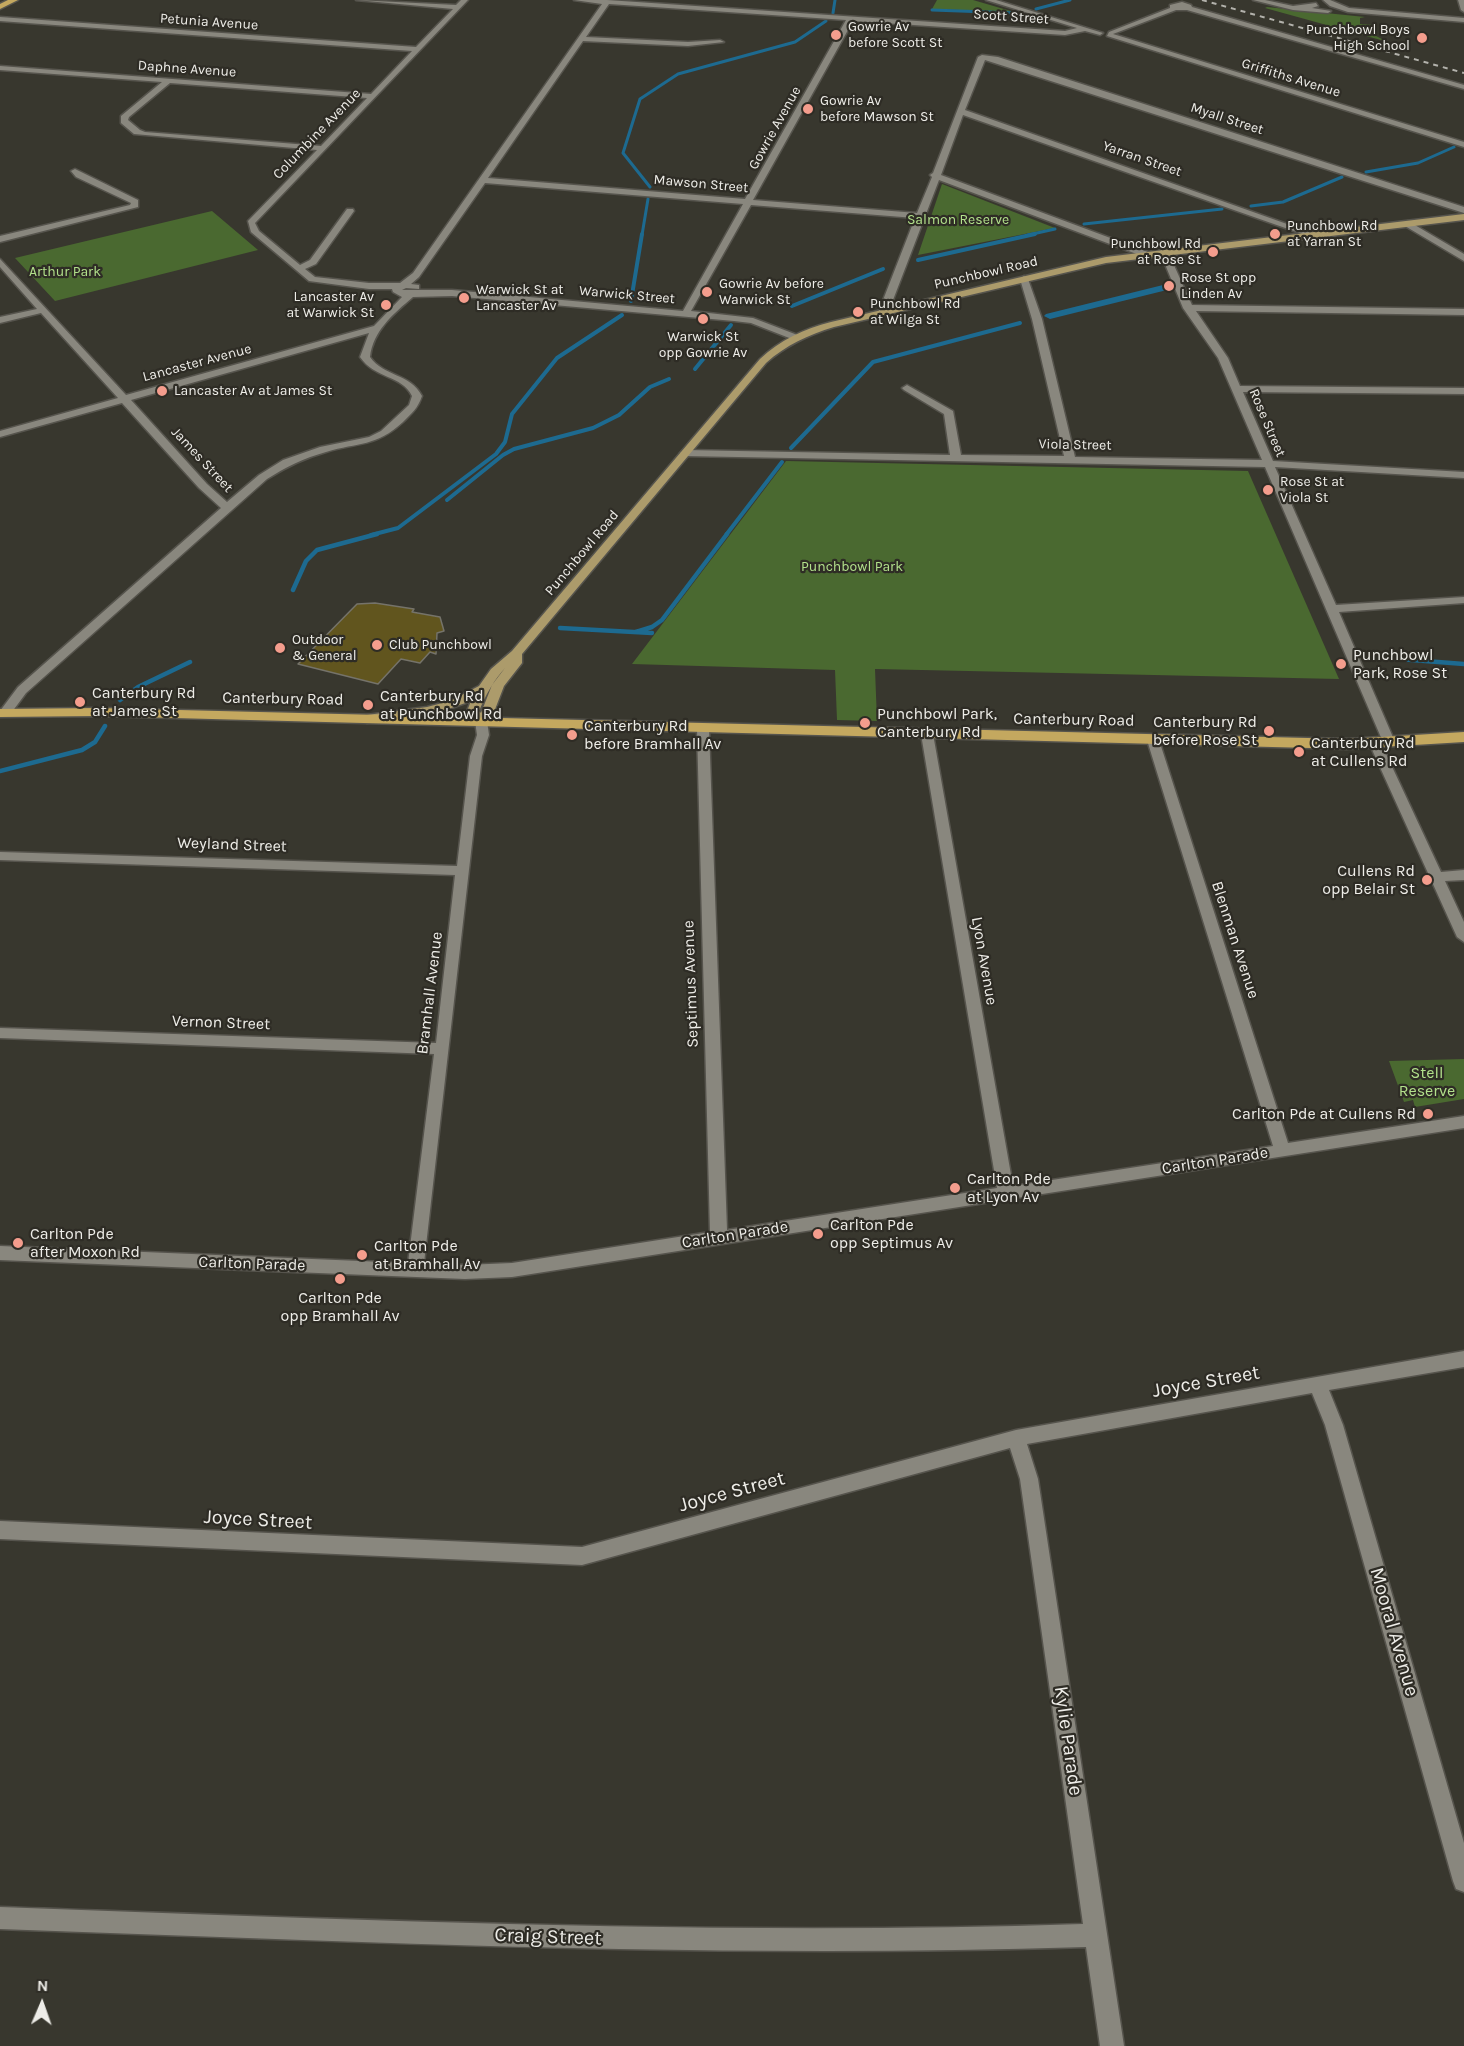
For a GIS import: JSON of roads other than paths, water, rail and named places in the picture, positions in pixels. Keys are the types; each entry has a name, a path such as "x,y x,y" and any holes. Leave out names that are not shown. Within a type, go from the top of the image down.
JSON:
{"highway":[{"path":"0,7 14,0"},
{"name":"Canterbury Road","path":"2,713 55,711 1153,740 1382,743 1464,737"}],"main road":[{"name":"Punchbowl Road","path":"516,654 516,663 498,685 488,712 481,722 473,711 482,688 502,663 516,654 763,361 778,348 797,338 831,325 1106,260 1464,217"},
{"path":"367,719 401,712 441,709 465,700 482,688"}],"street":[{"path":"359,0 461,2"},
{"name":"Scott Street","path":"577,0 1061,33 1083,29"},
{"path":"989,0 1083,29 1111,35 1175,6 1186,5 1188,8 1464,87"},
{"path":"1256,0 1293,9 1328,10"},
{"path":"1326,0 1339,10"},
{"path":"1461,0 1464,10"},
{"name":"Columbine Avenue","path":"312,279 255,232 251,223 461,2"},
{"path":"227,508 278,467 314,452 379,436 414,406 417,396 413,387 374,369 365,357 369,339 407,289 606,2"},
{"path":"1165,2 1175,6"},
{"path":"1293,9 1317,3 1339,10 1464,20"},
{"name":"Gowrie Avenue","path":"686,313 851,18"},
{"name":"Petunia Avenue","path":"0,19 417,49"},
{"name":"Griffiths Avenue","path":"1111,35 1464,145"},
{"path":"580,39 688,44 720,42"},
{"name":"Myall Street","path":"960,111 982,57 995,58 1464,210"},
{"name":"Daphne Avenue","path":"0,68 371,96"},
{"path":"168,81 125,116 123,121 137,132 145,134 322,148"},
{"path":"883,313 960,111"},
{"name":"Yarran Street","path":"960,111 1314,235"},
{"path":"0,239 134,207 135,202 75,171"},
{"path":"934,175 1144,254"},
{"name":"Mawson Street","path":"482,180 919,216"},
{"path":"298,269 313,262 350,212"},
{"path":"1408,224 1464,258"},
{"name":"Rose Street","path":"1164,252 1188,308 1223,358 1330,609 1382,743 1464,937"},
{"name":"James Street","path":"0,262 203,486 227,508 22,690 2,713"},
{"name":"Warwick Street","path":"312,279 753,321 797,338"},
{"path":"1024,279 1037,319 1070,459"},
{"path":"1188,308 1464,312"},
{"path":"0,320 43,310"},
{"name":"Lancaster Avenue","path":"0,434 380,327"},
{"path":"907,388 949,413 956,457"},
{"path":"1236,389 1464,391"},
{"name":"Viola Street","path":"686,453 1267,464 1464,475"},
{"path":"1330,609 1464,600"},
{"name":"Bramhall Avenue","path":"415,1270 476,756 483,735 481,722"},
{"name":"Septimus Avenue","path":"703,729 719,1238"},
{"name":"Lyon Avenue","path":"927,734 1006,1193"},
{"name":"Blenman Avenue","path":"1153,740 1282,1150"},
{"name":"Weyland Street","path":"0,856 462,871"},
{"path":"1437,877 1464,875"},
{"name":"Vernon Street","path":"0,1033 441,1049"},
{"name":"Carlton Parade","path":"0,1253 465,1272 513,1270 1464,1122"},
{"name":"Joyce Street","path":"0,1530 582,1556 1016,1438 1464,1359"},
{"name":"Mooral Avenue","path":"1318,1385 1334,1425 1464,1881"},
{"name":"Kylie Parade","path":"1016,1438 1029,1479 1112,2046"},
{"name":"Craig Street","path":"0,1918 553,1938 1005,1938 1096,1935"}],"waterway":[{"path":"833,13 835,0"},
{"path":"1036,9 1070,0"},
{"path":"932,10 1015,13"},
{"path":"650,187 623,153 640,99 678,74 795,42 826,21"},
{"path":"1366,172 1418,163 1454,147"},
{"path":"1251,206 1283,202 1342,177"},
{"path":"642,235 648,199"},
{"path":"1084,224 1222,209"},
{"path":"1028,235 1055,229"},
{"path":"631,301 642,234"},
{"path":"918,260 1035,234"},
{"path":"792,306 883,269"},
{"path":"1050,316 1163,288"},
{"path":"371,535 398,528 496,454 505,442 512,414 557,358 622,315"},
{"path":"791,448 873,362 1020,323"},
{"path":"695,369 731,325"},
{"path":"447,500 503,455 514,449 593,428 619,415 650,387 669,379"},
{"path":"726,535 782,462"},
{"path":"293,590 306,561 317,550 377,534"},
{"path":"636,632 652,627 662,620 727,534"},
{"path":"560,628 652,633"},
{"path":"1373,657 1464,664"},
{"path":"120,700 138,687 190,662"},
{"path":"0,771 82,750 95,742 105,726"}],"railway":[{"path":"1202,0 1464,73"}],"place":[{"name":"Gowrie Av before Scott St","path":"836,35"},
{"name":"Punchbowl Boys High School","path":"1422,38"},
{"name":"Gowrie Av before Mawson St","path":"808,109"},
{"name":"Punchbowl Rd at Yarran St","path":"1275,234"},
{"name":"Punchbowl Rd at Rose St","path":"1213,252"},
{"name":"Rose St opp Linden Av","path":"1169,286"},
{"name":"Gowrie Av before Warwick St","path":"707,292"},
{"name":"Warwick St at Lancaster Av","path":"464,298"},
{"name":"Lancaster Av at Warwick St","path":"386,305"},
{"name":"Punchbowl Rd at Wilga St","path":"858,312"},
{"name":"Warwick St opp Gowrie Av","path":"703,319"},
{"name":"Lancaster Av at James St","path":"162,391"},
{"name":"Rose St at Viola St","path":"1268,490"},
{"name":"Club Punchbowl","path":"377,645"},
{"name":"Outdoor & General","path":"280,648"},
{"name":"Punchbowl Park, Rose St","path":"1341,664"},
{"name":"Canterbury Rd at James St","path":"80,702"},
{"name":"Canterbury Rd at Punchbowl Rd","path":"368,705"},
{"name":"Punchbowl Park, Canterbury Rd","path":"865,723"},
{"name":"Canterbury Rd before Rose St","path":"1269,731"},
{"name":"Canterbury Rd before Bramhall Av","path":"572,735"},
{"name":"Canterbury Rd at Cullens Rd","path":"1299,752"},
{"name":"Cullens Rd opp Belair St","path":"1427,880"},
{"name":"Carlton Pde at Cullens Rd","path":"1428,1114"},
{"name":"Carlton Pde at Lyon Av","path":"955,1188"},
{"name":"Carlton Pde opp Septimus Av","path":"818,1234"},
{"name":"Carlton Pde after Moxon Rd","path":"18,1243"},
{"name":"Carlton Pde at Bramhall Av","path":"362,1255"},
{"name":"Carlton Pde opp Bramhall Av","path":"340,1279"}],"park label":[{"name":"Salmon Reserve","path":"958,220"},
{"name":"Arthur Park","path":"65,272"},
{"name":"Punchbowl Park","path":"852,567"},
{"name":"Stell Reserve","path":"1427,1082"}]}
